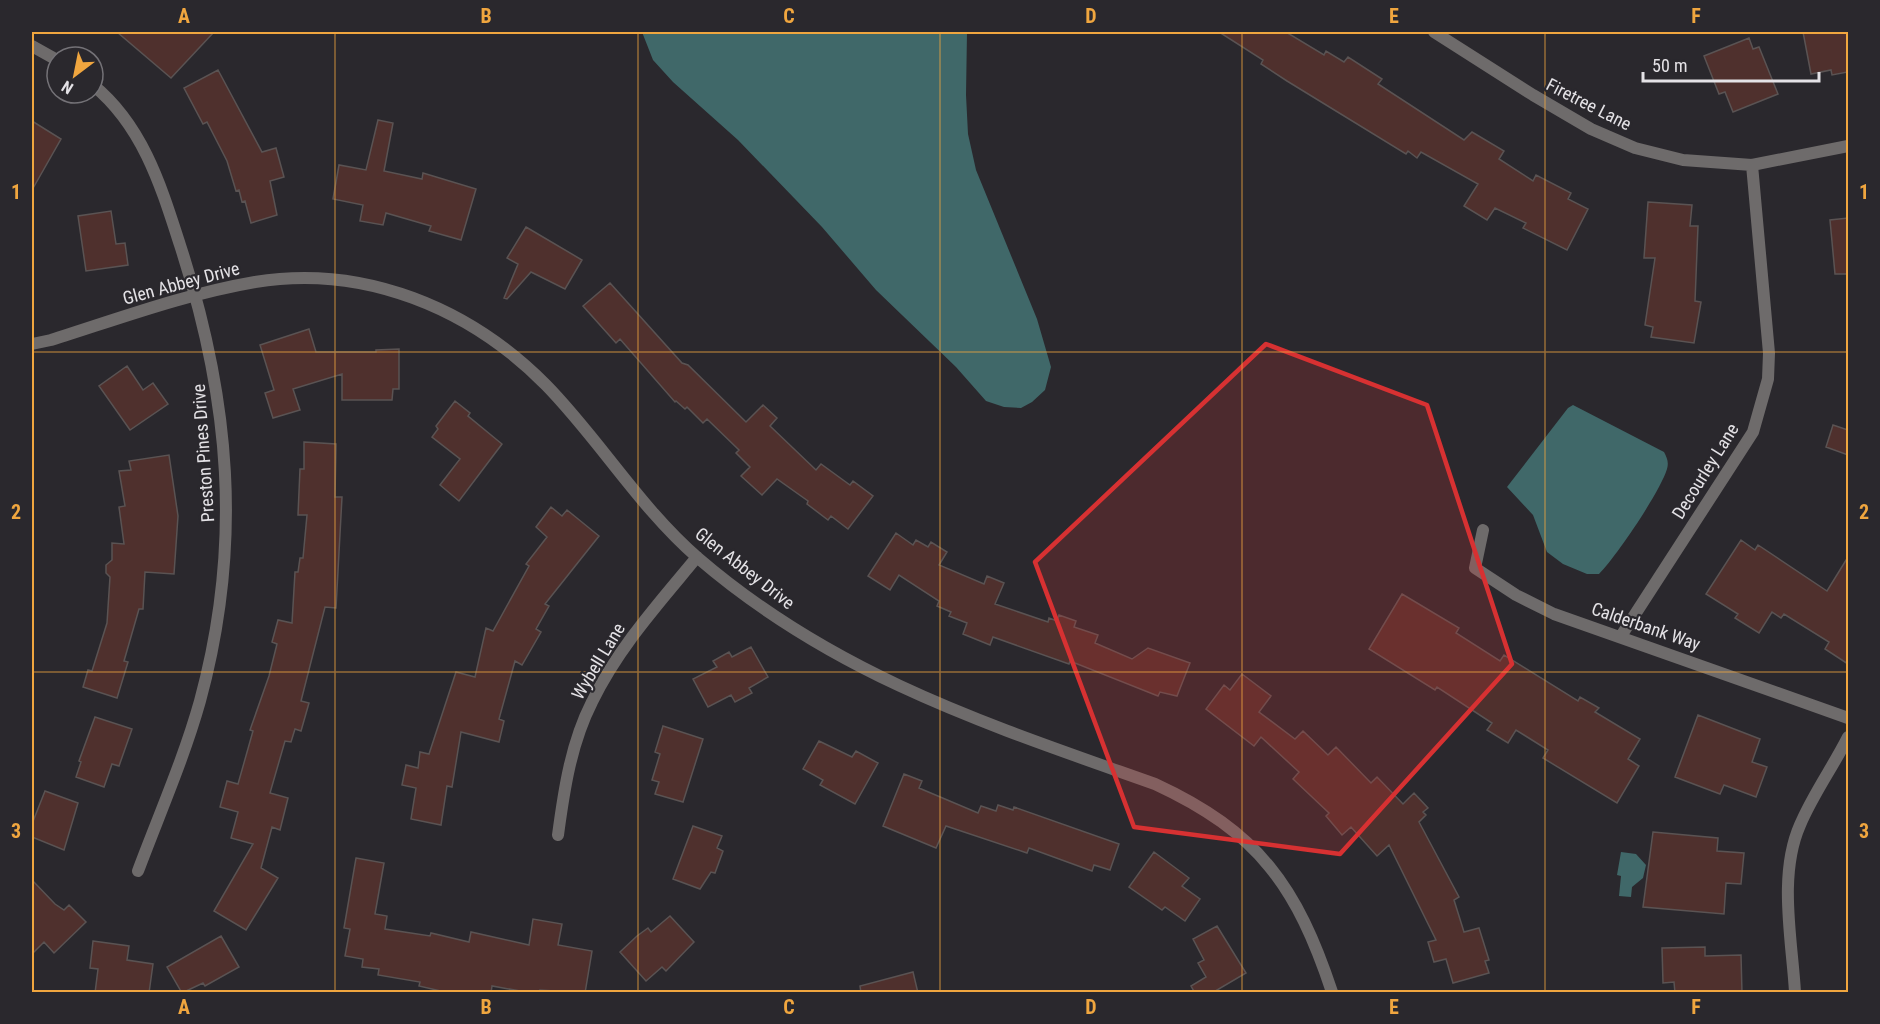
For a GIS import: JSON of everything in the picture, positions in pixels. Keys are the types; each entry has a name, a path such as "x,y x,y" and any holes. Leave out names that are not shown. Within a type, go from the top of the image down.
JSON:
{"street":[{"name":"Firetree Lane","path":"1434,32 1533,96 1635,148 1683,160 1752,165 1848,146"},
{"name":"Preston Pines Drive","path":"105,96 148,152 196,294 215,373 222,425 226,542 221,602 199,703 138,871"},
{"name":"Decourley Lane","path":"1621,636 1745,446 1762,406 1768,379 1768,344 1752,165"},
{"name":"Glen Abbey Drive","path":"32,344 196,294 258,282 327,280 373,286 421,299 462,319 501,343 548,387 641,497 697,557 775,616 850,663 960,714 1155,784 1188,800 1222,822 1251,845 1275,873 1297,905 1318,952 1332,993"},
{"name":"Calderbank Way","path":"1483,530 1475,568 1516,595 1554,614 1848,718"},
{"name":"Wybell Lane","path":"558,835 566,777 591,704 634,633 697,557"},
{"path":"1795,993 1788,882 1792,853 1798,827 1848,737"}],"highlighted area":[{"path":"1266,344 1427,405 1512,664 1340,854 1134,827 1035,562"}],"water":[{"path":"642,32 967,32 968,134 976,170 1037,319 1051,367 1045,390 1021,408 1004,407 986,401 956,367 876,290 822,227 738,140 673,82 653,60"},
{"path":"1573,405 1664,452 1668,462 1663,479 1647,508 1616,554 1599,574 1587,574 1563,564 1547,552 1533,515 1507,487 1568,408"},
{"path":"1621,852 1636,854 1646,865 1643,878 1632,887 1631,897 1619,896 1621,876 1617,875"}],"building":[{"path":"117,32 214,32 171,78"},
{"path":"1219,32 1286,32 1324,55 1326,51 1344,62 1348,57 1382,79 1378,84 1464,140 1472,132 1504,151 1499,159 1533,181 1536,175 1571,193 1568,199 1588,209 1567,250 1523,228 1526,223 1495,208 1487,220 1464,206 1478,184 1421,152 1417,158 1408,151 1406,154 1287,81 1261,64 1263,60"},
{"path":"1803,32 1848,32 1848,72 1832,75 1831,70 1811,74"},
{"path":"1749,38 1753,49 1759,47 1778,94 1733,112 1725,92 1719,94 1704,56"},
{"path":"218,70 262,152 276,148 284,177 270,181 277,215 251,223 245,201 242,202 239,190 236,191 227,161 207,122 203,124 184,88"},
{"path":"378,120 393,123 384,171 422,179 423,173 476,189 461,240 429,231 431,226 386,213 383,225 360,221 363,205 333,199 339,165 366,170"},
{"path":"32,121 61,139 32,190"},
{"path":"1648,202 1692,205 1690,226 1698,226 1695,301 1701,302 1694,343 1651,337 1653,327 1645,325 1655,258 1644,258"},
{"path":"111,211 116,244 125,243 128,265 86,271 78,216"},
{"path":"1848,218 1848,274 1835,274 1830,220"},
{"path":"526,227 582,260 565,289 531,272 507,299 504,298 518,264 507,258"},
{"path":"610,283 682,363 688,365 746,422 763,405 777,418 770,426 816,470 821,464 850,485 853,481 873,496 848,529 831,516 828,520 807,504 808,501 777,479 762,495 741,476 750,467 736,453 739,450 707,419 703,423 687,407 685,409 675,402 620,339 616,343 583,306"},
{"path":"309,329 316,352 376,352 376,350 399,349 399,389 393,389 392,400 342,400 342,374 293,389 300,410 273,418 265,393 274,390 260,345"},
{"path":"127,366 143,390 153,383 168,404 130,430 99,386"},
{"path":"455,401 470,413 468,416 502,444 459,501 440,485 460,459 432,437 438,429 436,426"},
{"path":"1833,425 1848,430 1848,455 1826,447"},
{"path":"304,442 336,444 335,497 342,497 336,608 325,607 301,701 309,703 301,731 295,729 291,742 285,741 270,793 288,798 280,830 272,827 261,868 278,878 246,930 214,911 253,844 231,838 238,812 220,807 227,781 238,784 253,731 250,730 269,676 277,644 272,642 278,620 292,623 295,572 298,572 300,558 303,558 307,515 298,515 300,469 304,469"},
{"path":"169,455 178,516 174,574 145,572 143,609 139,609 124,661 128,662 117,698 83,687 88,670 92,671 107,623 110,577 106,573 106,565 112,560 112,543 124,544 119,507 125,506 119,471 131,470 129,461"},
{"path":"551,507 562,516 567,510 599,536 545,604 549,606 536,629 541,632 522,665 515,661 499,719 504,721 499,742 461,732 452,787 447,786 441,825 411,819 416,788 402,785 406,765 418,768 420,752 429,754 456,672 475,677 486,628 493,631 529,566 526,564 547,537 536,527"},
{"path":"896,533 913,545 916,540 928,547 931,542 947,552 939,565 984,584 987,576 1004,583 995,604 1048,622 1049,618 1057,621 1059,615 1076,621 1074,627 1098,635 1095,643 1132,659 1148,648 1190,663 1177,696 1160,692 1158,696 1070,661 1069,664 993,637 990,645 963,634 967,623 949,616 951,612 937,606 939,601 899,575 890,590 868,576"},
{"path":"1741,540 1755,550 1758,545 1827,591 1848,557 1848,664 1825,649 1829,642 1784,614 1781,618 1772,612 1759,633 1735,618 1738,614 1706,594"},
{"path":"1402,594 1459,628 1456,633 1500,661 1504,655 1578,701 1580,697 1599,708 1595,712 1640,739 1628,759 1639,766 1617,803 1543,758 1548,750 1516,730 1508,743 1487,730 1492,723 1437,687 1435,690 1369,649"},
{"path":"751,647 768,677 749,688 752,693 735,702 731,695 708,707 693,679 717,667 713,661 729,652 732,657"},
{"path":"1242,674 1271,696 1259,712 1295,739 1303,731 1328,755 1336,747 1371,783 1377,777 1403,804 1414,793 1428,808 1423,812 1426,815 1419,822 1459,897 1454,900 1464,932 1479,928 1489,960 1485,961 1489,973 1453,983 1446,959 1434,962 1428,942 1436,940 1389,845 1377,856 1351,827 1342,835 1326,816 1329,813 1293,779 1299,772 1261,737 1254,746 1206,709 1224,685 1230,690"},
{"path":"1698,715 1760,739 1752,762 1767,767 1756,797 1724,785 1720,794 1675,777"},
{"path":"95,717 132,729 119,766 112,764 104,787 76,777 81,762 79,761"},
{"path":"663,726 703,739 683,802 655,794 659,782 652,780 660,754 655,752"},
{"path":"819,741 852,757 856,751 878,763 855,804 820,785 823,780 803,769"},
{"path":"904,774 922,781 919,788 978,813 981,806 996,811 998,805 1013,810 1014,807 1119,844 1110,870 1094,865 1092,871 1029,848 1027,853 946,826 936,848 883,826"},
{"path":"45,791 78,803 64,850 32,837 32,824"},
{"path":"693,826 722,836 717,848 723,851 715,873 711,872 700,889 673,879"},
{"path":"1653,832 1718,838 1717,851 1744,853 1741,884 1726,883 1724,914 1643,907"},
{"path":"1154,852 1189,878 1182,886 1200,899 1185,921 1165,907 1162,910 1129,887"},
{"path":"356,858 384,863 375,914 387,916 385,929 430,936 431,933 469,942 471,932 529,945 533,919 562,924 558,945 592,951 585,993 540,990 540,993 531,993 492,986 491,993 449,993 419,986 420,982 378,975 379,969 362,967 363,959 345,956 350,929 344,928"},
{"path":"32,880 55,904 64,910 69,905 86,922 54,953 44,942 32,954"},
{"path":"670,916 694,942 666,971 662,967 646,981 620,952 648,928 651,932"},
{"path":"1217,926 1246,973 1212,993 1195,993 1191,986 1206,977 1198,963 1204,960 1193,939"},
{"path":"221,936 239,967 205,986 203,983 182,993 167,967"},
{"path":"93,941 129,946 127,960 153,964 149,993 95,993 98,969 90,968"},
{"path":"1705,947 1705,956 1741,955 1742,993 1675,993 1674,982 1663,983 1662,948"},
{"path":"913,972 918,993 861,993 860,986"}]}
